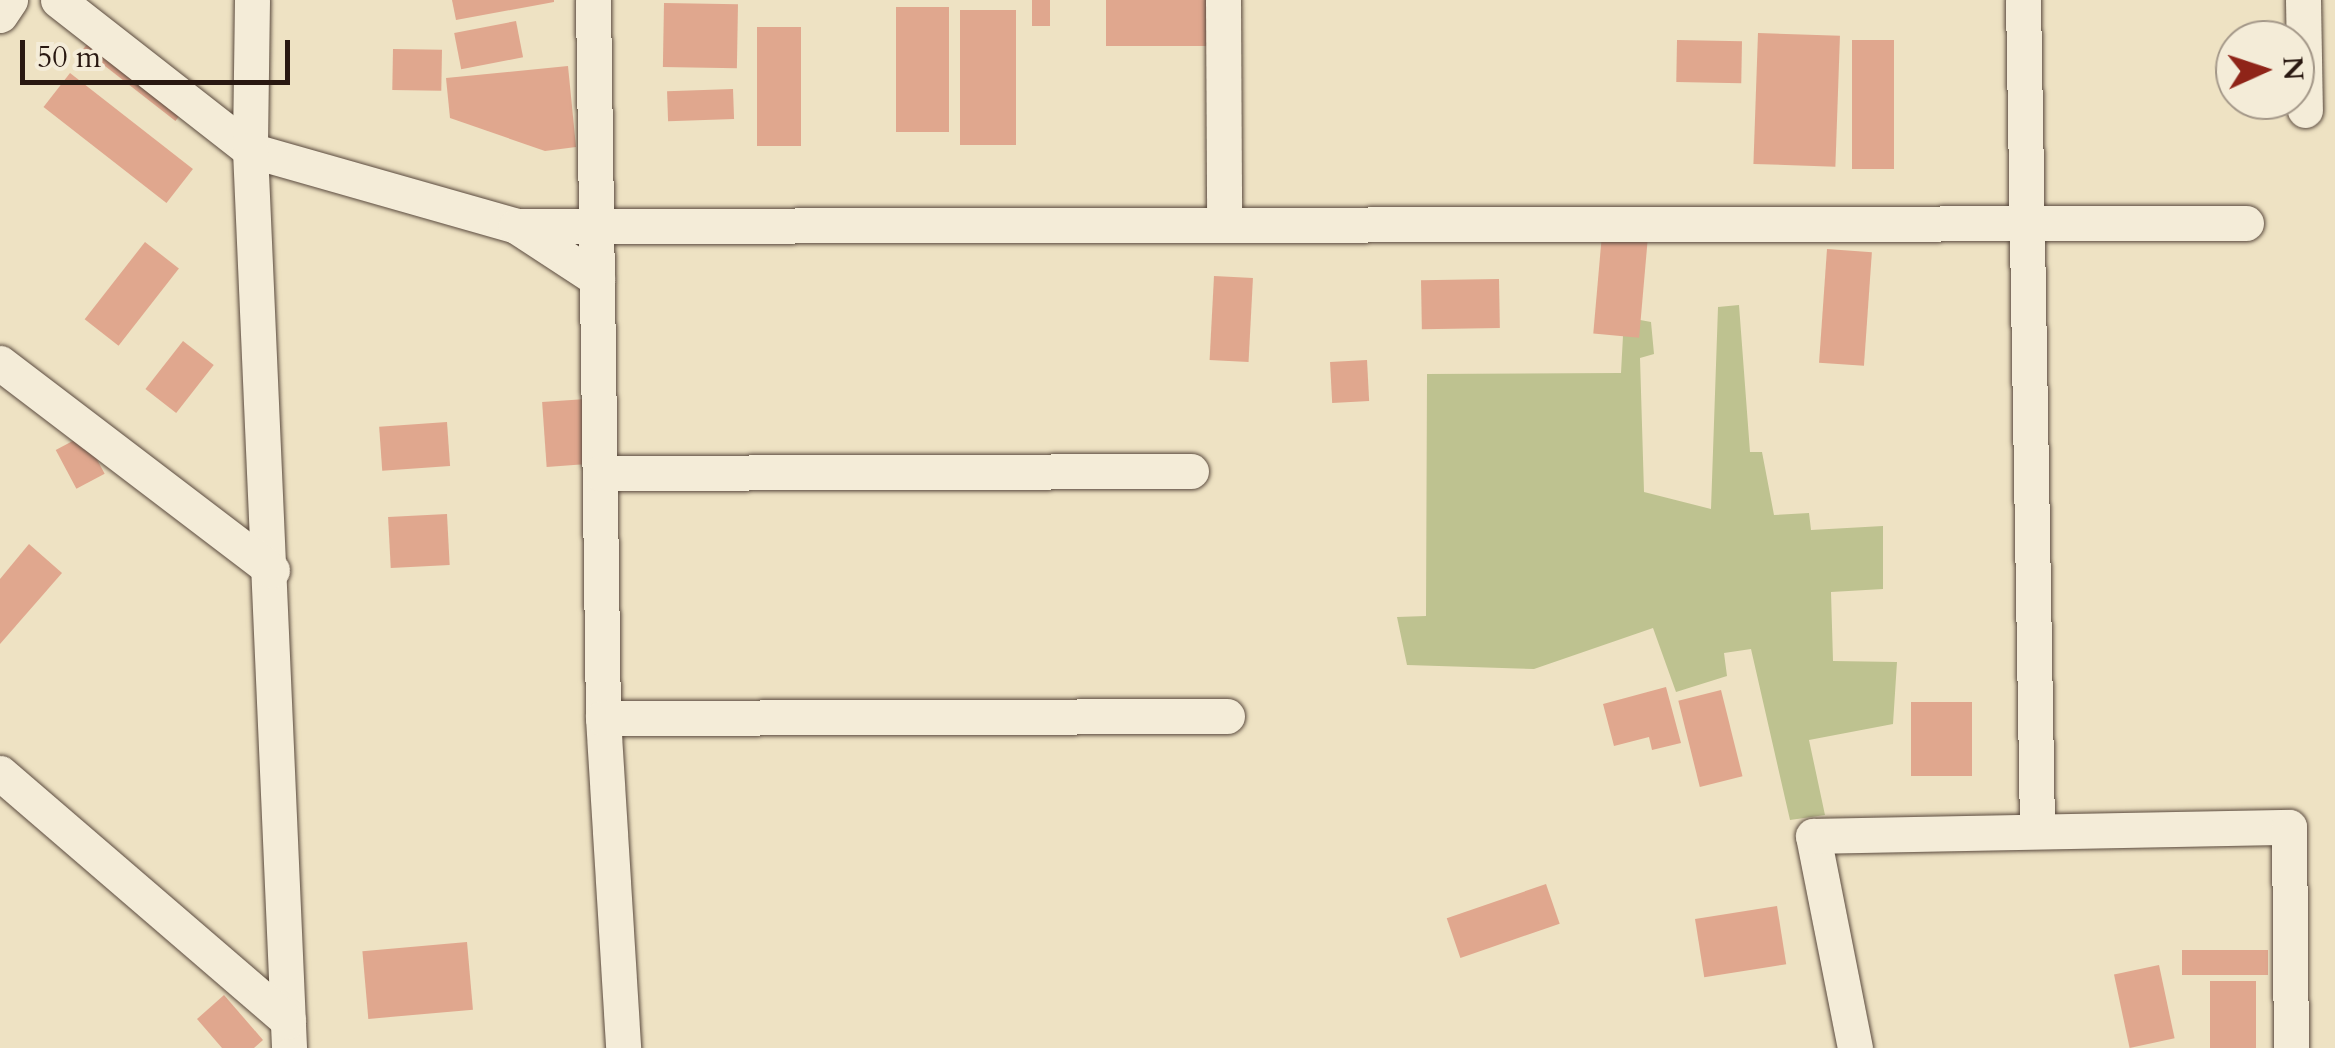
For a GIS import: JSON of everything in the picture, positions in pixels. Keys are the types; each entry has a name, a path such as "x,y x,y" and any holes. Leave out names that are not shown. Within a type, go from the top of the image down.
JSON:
{"street":[{"path":"0,15 10,0"},
{"path":"58,0 250,150 516,226 2246,223"},
{"path":"252,0 250,150 272,570 288,1035"},
{"path":"593,0 603,718 623,1048"},
{"path":"1223,0 1224,225"},
{"path":"2023,0 2037,830"},
{"path":"516,226 597,279"},
{"path":"0,363 272,570"},
{"path":"600,473 1191,471"},
{"path":"603,718 1227,716"},
{"path":"0,773 288,1035"},
{"path":"1856,1048 1813,836 2289,827 2290,1048"}],"green space":[{"path":"1739,305 1750,452 1762,452 1774,515 1809,513 1811,530 1883,526 1883,589 1831,592 1833,661 1897,662 1893,724 1809,740 1825,815 1790,820 1751,649 1724,653 1727,676 1676,692 1653,628 1534,669 1407,665 1397,617 1426,616 1427,374 1621,373 1624,317 1651,322 1654,354 1640,358 1644,492 1711,509 1718,307"}],"building":[{"path":"452,0 554,0 554,2 456,20"},
{"path":"1032,0 1050,0 1050,26 1032,26"},
{"path":"1106,0 1207,0 1207,46 1106,46"},
{"path":"664,3 738,4 737,68 663,67"},
{"path":"896,7 949,7 949,132 896,132"},
{"path":"960,10 1016,10 1016,145 960,145"},
{"path":"516,21 523,57 461,69 454,33"},
{"path":"757,27 801,27 801,146 757,146"},
{"path":"98,30 190,102 175,121 83,49"},
{"path":"1758,33 1840,36 1835,167 1753,164"},
{"path":"1677,40 1742,41 1741,83 1676,82"},
{"path":"1852,40 1894,40 1894,169 1852,169"},
{"path":"393,49 442,50 441,91 392,90"},
{"path":"568,66 576,147 545,151 450,118 446,78"},
{"path":"70,73 193,169 166,203 44,107"},
{"path":"733,89 734,119 668,121 667,91"},
{"path":"1602,234 1648,238 1639,338 1593,334"},
{"path":"145,242 179,268 119,346 85,319"},
{"path":"1827,249 1872,252 1864,366 1819,363"},
{"path":"1214,276 1253,278 1249,362 1210,360"},
{"path":"1499,279 1500,328 1422,329 1421,280"},
{"path":"183,341 214,365 176,413 145,389"},
{"path":"1367,360 1369,401 1332,403 1330,362"},
{"path":"586,399 591,464 547,467 542,402"},
{"path":"447,422 450,466 382,471 379,427"},
{"path":"84,435 105,474 76,489 56,450"},
{"path":"447,514 450,565 391,568 388,517"},
{"path":"29,544 62,573 0,644 0,579"},
{"path":"1666,687 1681,743 1652,750 1649,737 1614,746 1603,704"},
{"path":"1721,690 1743,776 1700,787 1678,701"},
{"path":"1911,702 1972,702 1972,776 1911,776"},
{"path":"1546,884 1560,924 1460,958 1447,918"},
{"path":"1777,906 1786,964 1704,977 1695,919"},
{"path":"467,942 473,1010 368,1019 362,951"},
{"path":"2182,950 2268,950 2268,975 2182,975"},
{"path":"2159,965 2175,1038 2130,1048 2114,975"},
{"path":"2210,981 2256,981 2256,1048 2210,1048"},
{"path":"224,995 263,1040 254,1048 222,1048 197,1019"}]}
